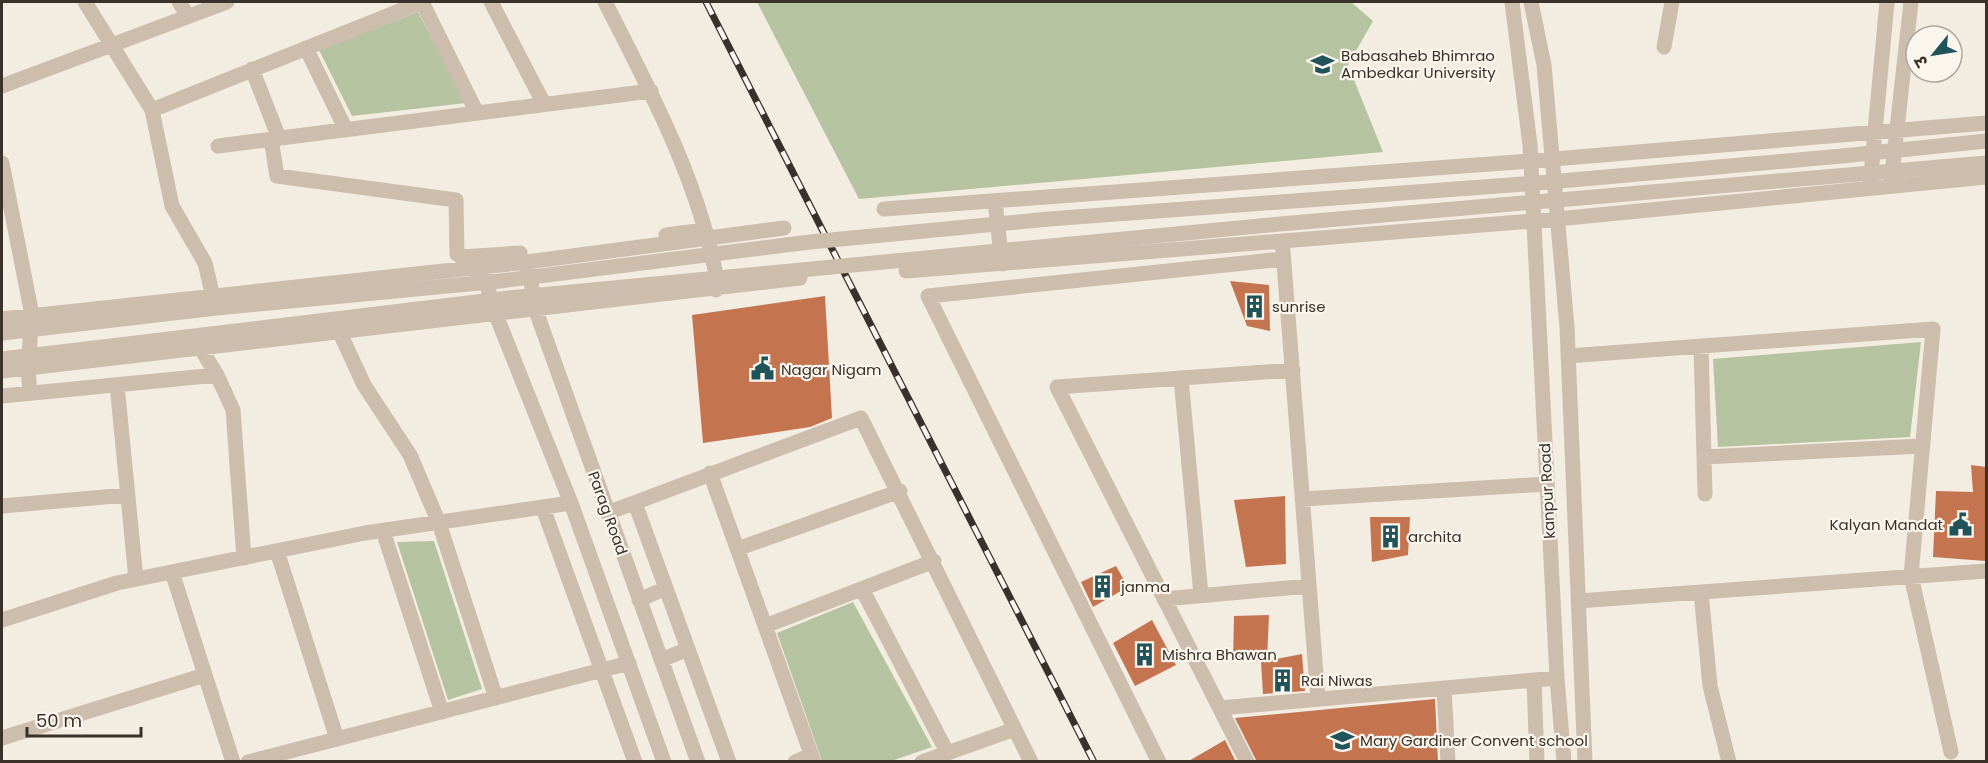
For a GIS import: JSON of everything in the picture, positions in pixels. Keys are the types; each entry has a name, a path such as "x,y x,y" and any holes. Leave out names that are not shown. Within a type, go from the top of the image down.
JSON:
{"street":[{"path":"85,2 152,110 172,206 205,263 213,297"},
{"path":"179,2 188,16"},
{"path":"2,86 227,2"},
{"path":"152,110 422,2 477,113"},
{"path":"491,2 544,104"},
{"path":"605,2 663,116 712,247 718,286 716,290"},
{"name":"kanpur Road","path":"1512,2 1517,28 1530,161 1557,678 1564,762"},
{"path":"1531,2 1544,65 1568,356 1585,762"},
{"path":"1664,47 1672,2"},
{"path":"1869,188 1887,2"},
{"path":"1890,186 1911,2"},
{"path":"306,48 346,130"},
{"path":"252,69 275,139 277,176 456,200 457,254 461,257 784,228"},
{"path":"218,146 651,91"},
{"path":"884,209 1530,161 1986,123"},
{"path":"2,333 216,308 500,281 821,241 1049,219 1573,180 1986,141"},
{"path":"2,163 32,315 28,368 30,393"},
{"path":"2,359 509,298 1280,224 1986,163"},
{"path":"906,271 1557,219 1986,177"},
{"path":"995,201 1002,264"},
{"path":"2,319 527,262 706,235"},
{"path":"1283,242 1318,699"},
{"path":"1159,762 928,296 1283,259"},
{"name":"Parag Road","path":"527,262 536,310 620,508 652,594 664,659 698,762"},
{"name":"Parag Road","path":"482,267 496,315 571,503 664,762"},
{"path":"2,371 716,290 800,278"},
{"path":"1568,356 1933,329 1911,576 1951,752"},
{"path":"340,333 364,385 410,454 439,523 496,698"},
{"path":"1701,346 1705,494"},
{"path":"201,349 217,375 232,410 244,558"},
{"path":"1247,762 1057,387 1293,370"},
{"path":"2,396 217,375"},
{"path":"1181,378 1201,595"},
{"path":"117,385 136,579"},
{"path":"729,762 684,650 652,594 620,508 861,418 900,491 1031,762"},
{"path":"1704,457 1922,446"},
{"path":"710,473 813,758 795,762"},
{"path":"1302,499 1547,484"},
{"path":"737,549 900,491"},
{"path":"2,506 127,495"},
{"path":"2,620 136,579 383,531 571,503"},
{"path":"543,508 635,762"},
{"path":"383,531 442,712"},
{"path":"277,551 337,739"},
{"path":"765,626 934,561"},
{"path":"1578,601 1986,571"},
{"path":"172,572 233,762"},
{"path":"1164,599 1309,586"},
{"path":"862,589 947,753"},
{"path":"1701,592 1710,686 1728,762"},
{"path":"1554,621 1579,620"},
{"path":"664,659 684,650"},
{"path":"248,762 629,663"},
{"path":"2,738 205,675"},
{"path":"1220,708 1557,678"},
{"path":"1534,681 1537,762"},
{"path":"1444,688 1448,762"},
{"path":"921,762 1016,729"}],"green space":[{"path":"757,2 1351,2 1373,21 1348,65 1383,152 859,199"},
{"path":"418,12 466,103 352,116 319,50"},
{"path":"1921,342 1910,437 1718,447 1713,359"},
{"path":"434,541 482,689 448,700 397,542"},
{"path":"853,602 932,747 891,761 822,761 777,633"}],"building":[{"name":"sunrise","path":"1230,281 1269,285 1270,331 1247,326"},
{"name":"Nagar Nigam","path":"825,296 832,418 810,427 703,443 692,315"},
{"name":"Kalyan Mandat","path":"1971,465 1986,467 1986,561 1933,557 1936,491 1973,492"},
{"path":"1285,496 1286,564 1246,567 1234,500"},
{"name":"archita","path":"1370,517 1410,517 1408,555 1372,562"},
{"name":"janma","path":"1116,566 1128,587 1093,607 1081,582"},
{"path":"1269,615 1267,661 1233,661 1234,616"},
{"name":"Mishra Bhawan","path":"1152,620 1176,665 1135,686 1113,643"},
{"name":"Rai Niwas","path":"1302,654 1305,691 1263,694 1261,662"},
{"name":"Mary Gardiner Convent school","path":"1435,699 1438,762 1257,762 1235,718"},
{"path":"1225,740 1236,762 1187,762"}],"railway":[{"path":"706,2 1094,762"}],"place":[{"name":"Babasaheb Bhimrao Ambedkar University","path":"1323,64"},
{"name":"sunrise","path":"1254,306"},
{"name":"Nagar Nigam","path":"763,369"},
{"name":"Kalyan Mandat","path":"1961,524"},
{"name":"archita","path":"1390,536"},
{"name":"janma","path":"1103,586"},
{"name":"Mishra Bhawan","path":"1144,654"},
{"name":"Rai Niwas","path":"1283,680"},
{"name":"Mary Gardiner Convent school","path":"1342,740"}]}
